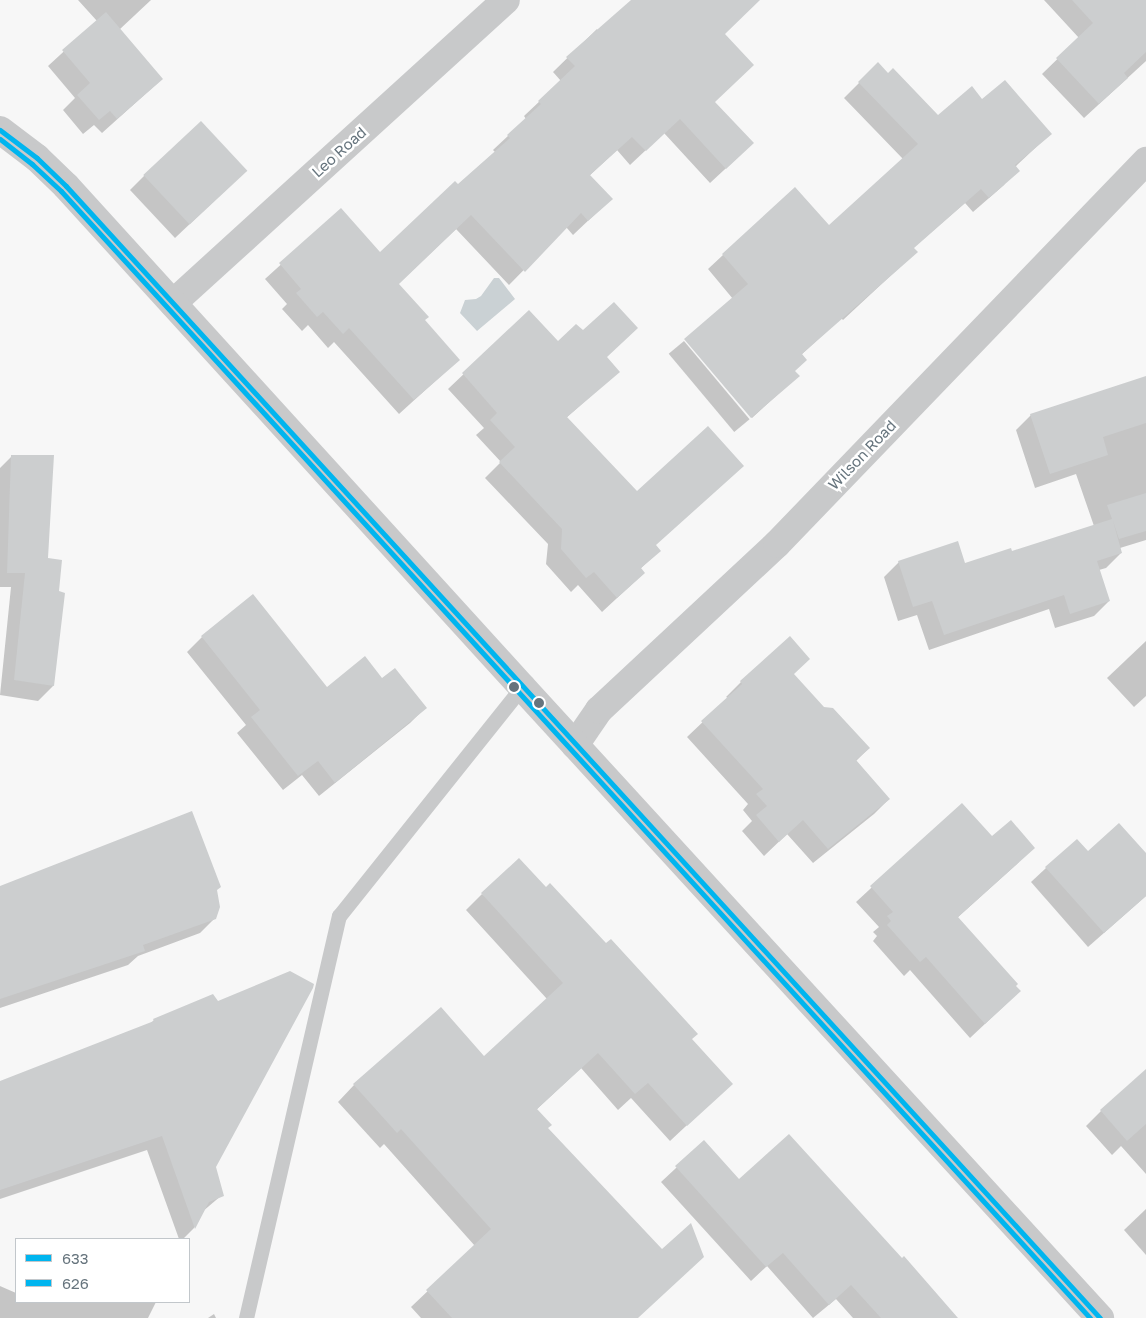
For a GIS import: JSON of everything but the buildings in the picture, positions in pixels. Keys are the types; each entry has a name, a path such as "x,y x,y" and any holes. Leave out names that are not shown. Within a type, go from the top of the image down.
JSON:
{"street":[{"name":"Leo Road","path":"173,303 506,0"},
{"path":"0,130 37,158 66,186 1100,1318"},
{"name":"Wilson Road","path":"575,745 599,710 777,544 1142,173"}],"lane":[{"path":"246,1318 339,916 522,687"}],"shaded area":[{"path":"494,278 499,278 515,299 477,331 460,313 465,300 476,299 481,296"}],"transit line":[{"name":"633","path":"0,130 37,158 66,186 1100,1318"},
{"name":"626","path":"0,139 32,164 61,191 1090,1318"}]}
